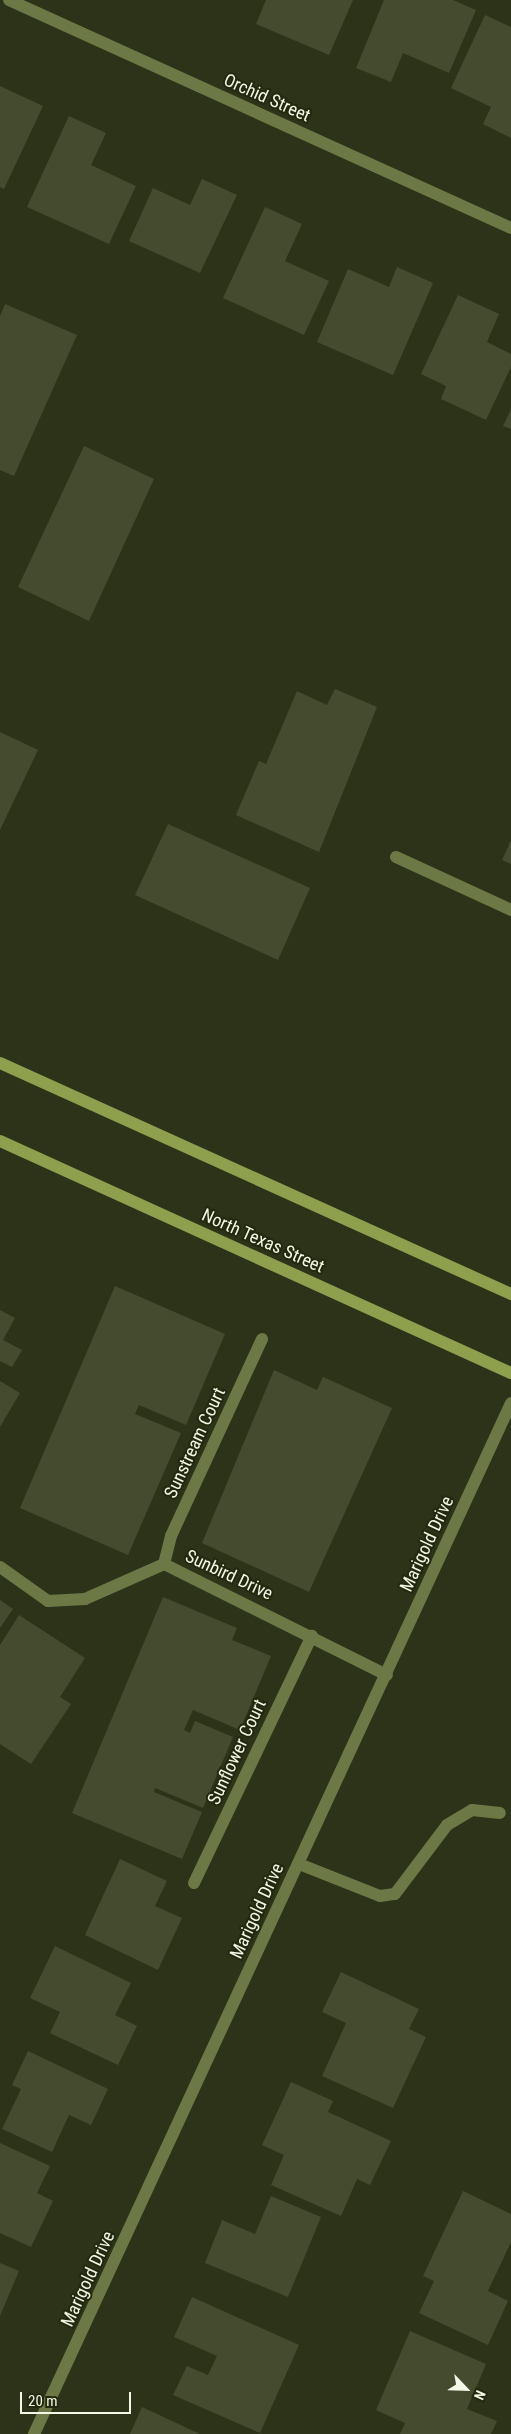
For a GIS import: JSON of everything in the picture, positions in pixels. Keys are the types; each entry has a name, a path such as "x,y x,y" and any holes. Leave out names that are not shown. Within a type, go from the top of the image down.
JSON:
{"main road":[{"path":"0,1063 511,1294"},
{"name":"North Texas Street","path":"0,1141 511,1373"}],"street":[{"name":"Orchid Street","path":"9,0 511,228"},
{"path":"396,858 511,910"},
{"name":"Sunstream Court","path":"164,1564 171,1536 262,1339"},
{"name":"Marigold Drive","path":"34,2434 511,1403"},
{"name":"Sunbird Drive","path":"0,1567 48,1601 85,1599 164,1564 312,1636 386,1675"},
{"name":"Sunflower Court","path":"194,1883 312,1636"},
{"path":"298,1864 380,1896 395,1894 447,1825 472,1810 500,1813"}],"building":[{"path":"266,0 353,0 329,55 256,24"},
{"path":"384,0 453,0 476,10 449,73 403,53 391,82 356,68"},
{"path":"485,15 511,27 511,138 483,124 491,107 451,88"},
{"path":"0,86 43,106 4,189 0,187"},
{"path":"69,116 106,133 91,165 136,186 109,244 27,207"},
{"path":"202,179 237,195 200,273 129,241 153,188 190,205"},
{"path":"265,207 302,224 285,261 329,281 304,335 223,298"},
{"path":"397,267 433,283 393,375 317,342 348,269 389,287"},
{"path":"458,295 499,314 487,342 511,354 511,367 486,420 441,399 446,386 421,374"},
{"path":"5,304 77,335 14,476 0,470 0,316"},
{"path":"511,409 511,429 503,426"},
{"path":"84,446 154,479 89,621 18,587"},
{"path":"335,689 377,707 319,852 236,815 259,761 266,764 297,691 327,705"},
{"path":"0,732 38,750 0,830"},
{"path":"168,824 310,888 278,960 135,895"},
{"path":"511,840 511,864 502,860"},
{"path":"115,1286 225,1334 186,1425 139,1405 135,1414 181,1433 128,1555 20,1508"},
{"path":"0,1310 15,1318 3,1340 22,1350 12,1367 0,1361"},
{"path":"274,1370 317,1390 323,1377 392,1408 309,1592 202,1543"},
{"path":"0,1381 20,1393 0,1427"},
{"path":"163,1597 237,1628 232,1640 271,1656 240,1730 193,1710 184,1730 190,1733 195,1721 233,1737 203,1808 155,1788 154,1792 202,1812 182,1859 72,1813"},
{"path":"0,1600 13,1609 0,1628"},
{"path":"19,1615 85,1658 60,1697 71,1704 31,1764 0,1744 0,1645"},
{"path":"120,1859 167,1881 155,1906 182,1918 158,1970 85,1935"},
{"path":"55,1946 131,1983 115,2015 137,2026 118,2065 50,2033 60,2012 30,1998"},
{"path":"341,1972 419,2009 409,2029 426,2037 393,2108 322,2076 346,2023 322,2012"},
{"path":"28,2051 108,2089 91,2125 69,2115 52,2152 2,2129 21,2089 12,2085"},
{"path":"291,2082 333,2101 328,2112 391,2141 370,2185 357,2179 341,2216 271,2185 284,2155 262,2145"},
{"path":"0,2143 50,2166 37,2193 53,2201 31,2247 0,2233"},
{"path":"463,2191 511,2214 511,2242 488,2291 508,2301 488,2345 419,2313 434,2281 423,2276"},
{"path":"271,2196 321,2217 288,2297 205,2263 222,2220 255,2234"},
{"path":"0,2263 19,2271 0,2316"},
{"path":"192,2297 299,2345 260,2433 173,2395 187,2366 208,2375 217,2356 174,2337"},
{"path":"410,2331 486,2364 467,2409 497,2421 491,2434 400,2434 405,2423 376,2410"},
{"path":"142,2407 200,2434 130,2434"}]}
